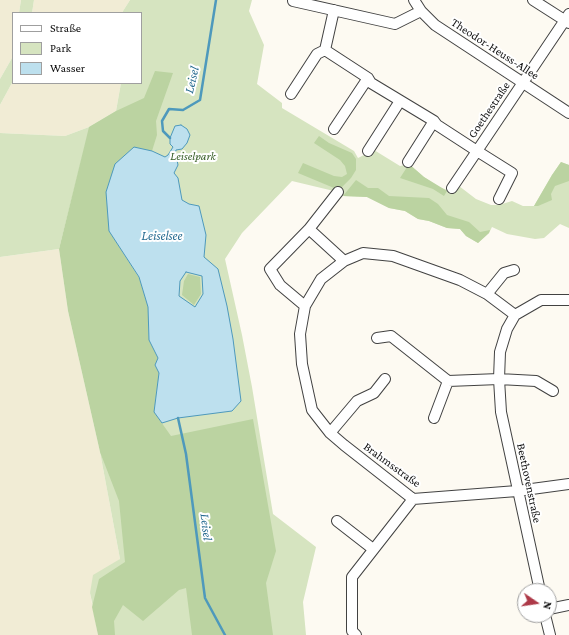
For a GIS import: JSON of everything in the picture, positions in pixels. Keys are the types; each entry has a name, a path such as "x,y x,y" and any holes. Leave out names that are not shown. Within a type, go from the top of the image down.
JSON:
{"street":[{"path":"294,0 293,1 395,24 421,11"},
{"name":"Theodor-Heuss-Allee","path":"414,0 421,11 435,25 569,113"},
{"path":"532,0 568,19"},
{"path":"291,94 317,54 325,50 334,10"},
{"name":"Goethestraße","path":"452,188 568,19"},
{"name":"Goethestraße","path":"325,50 368,78 371,83 434,121 437,125 477,152 512,173 499,199"},
{"path":"334,129 368,78"},
{"path":"368,151 400,101"},
{"path":"408,162 434,121"},
{"path":"305,306 280,285 270,269 309,229 338,192"},
{"path":"309,229 344,261"},
{"name":"Brahmsstraße","path":"515,315 487,294 460,280 393,256 363,253 344,261 321,279 305,306 300,334 302,364 312,410 330,433 344,446 413,499 517,491 569,484"},
{"path":"487,294 504,273 514,270"},
{"path":"515,315 542,300 569,300"},
{"name":"Beethovenstraße","path":"515,315 507,328 500,352 499,379 501,412 538,583"},
{"path":"377,338 391,336 448,381 499,379 536,381 553,391"},
{"path":"330,433 357,401 374,393 385,379"},
{"path":"434,418 448,381"},
{"path":"356,635 352,631 352,577 413,499"},
{"path":"337,521 373,550"},
{"path":"557,607 569,605"},
{"path":"548,623 550,635"}],"shaded area":[{"path":"0,0 21,0 19,12 12,12 12,58 0,79"},
{"path":"34,0 130,0 123,12 32,12"},
{"path":"12,83 121,84 116,111 89,127 65,136 0,133 0,105"},
{"path":"59,249 68,311 100,452 120,559 90,593 98,635 0,635 0,257"}],"green space":[{"path":"21,0 34,0 32,12 19,12"},
{"name":"Leiselpark","path":"130,0 252,0 249,11 264,45 257,84 282,103 282,108 354,151 358,158 374,150 400,166 409,164 424,177 439,187 447,190 459,186 476,199 491,205 499,205 512,201 523,206 534,206 561,162 569,165 569,228 560,224 544,238 535,239 507,234 492,227 489,233 478,243 466,236 460,229 447,228 429,221 418,219 405,211 389,208 367,197 343,196 338,192 292,181 242,233 225,259 252,387 273,514 316,547 303,602 306,635 99,635 90,593 93,575 120,559 100,452 89,130 59,249 0,257 0,133 65,136 89,127 116,111 121,84 142,84 142,12 123,11"},
{"path":"12,58 12,83 0,105 0,79"},
{"path":"155,71 173,73 156,121 157,135 152,151 134,148 109,231 139,278 148,307 149,340 158,358 155,365 159,373 154,412 171,436 253,419 276,551 266,583 273,635 192,635 186,588 179,590 143,621 123,605 114,621 115,635 98,635 92,607 99,579 125,562 119,501 100,452 68,311 59,249 89,127 116,111 144,98"},
{"path":"319,136 329,143 352,153 356,159 356,170 351,178 342,187 334,188 298,173 303,163 334,176 342,177 347,174 345,166 340,160 314,143"},
{"path":"561,162 569,165 569,181 555,186 551,194 552,200 538,206 534,206 552,175"},
{"path":"409,164 424,177 447,191 444,196 433,189 400,178"},
{"path":"356,180 368,188 378,188 389,196 429,198 438,204 447,215 469,222 480,232 490,230 489,233 478,243 466,236 460,229 447,228 429,221 418,219 405,211 389,208 367,197 343,196"},
{"path":"188,274 200,277 201,294 194,305 182,295 184,281"}],"water":[{"name":"Leiselsee","path":"181,125 187,129 190,135 187,143 182,149 176,150 174,157 177,160 178,165 174,173 178,178 182,200 189,204 199,206 206,235 204,257 218,269 233,339 241,401 232,411 178,418 162,423 154,412 159,373 155,365 158,358 149,340 148,307 139,277 109,231 106,192 115,164 134,147 152,151 165,157 168,155 173,147 170,144 170,138 175,126","holes":["186,272 202,276 203,294 195,307 179,296 180,281"]}],"waterway":[{"name":"Leisel","path":"170,138 163,131 162,121 169,109 183,110 200,100 216,0"},
{"name":"Leisel","path":"178,418 186,454 205,598 225,635"}]}
